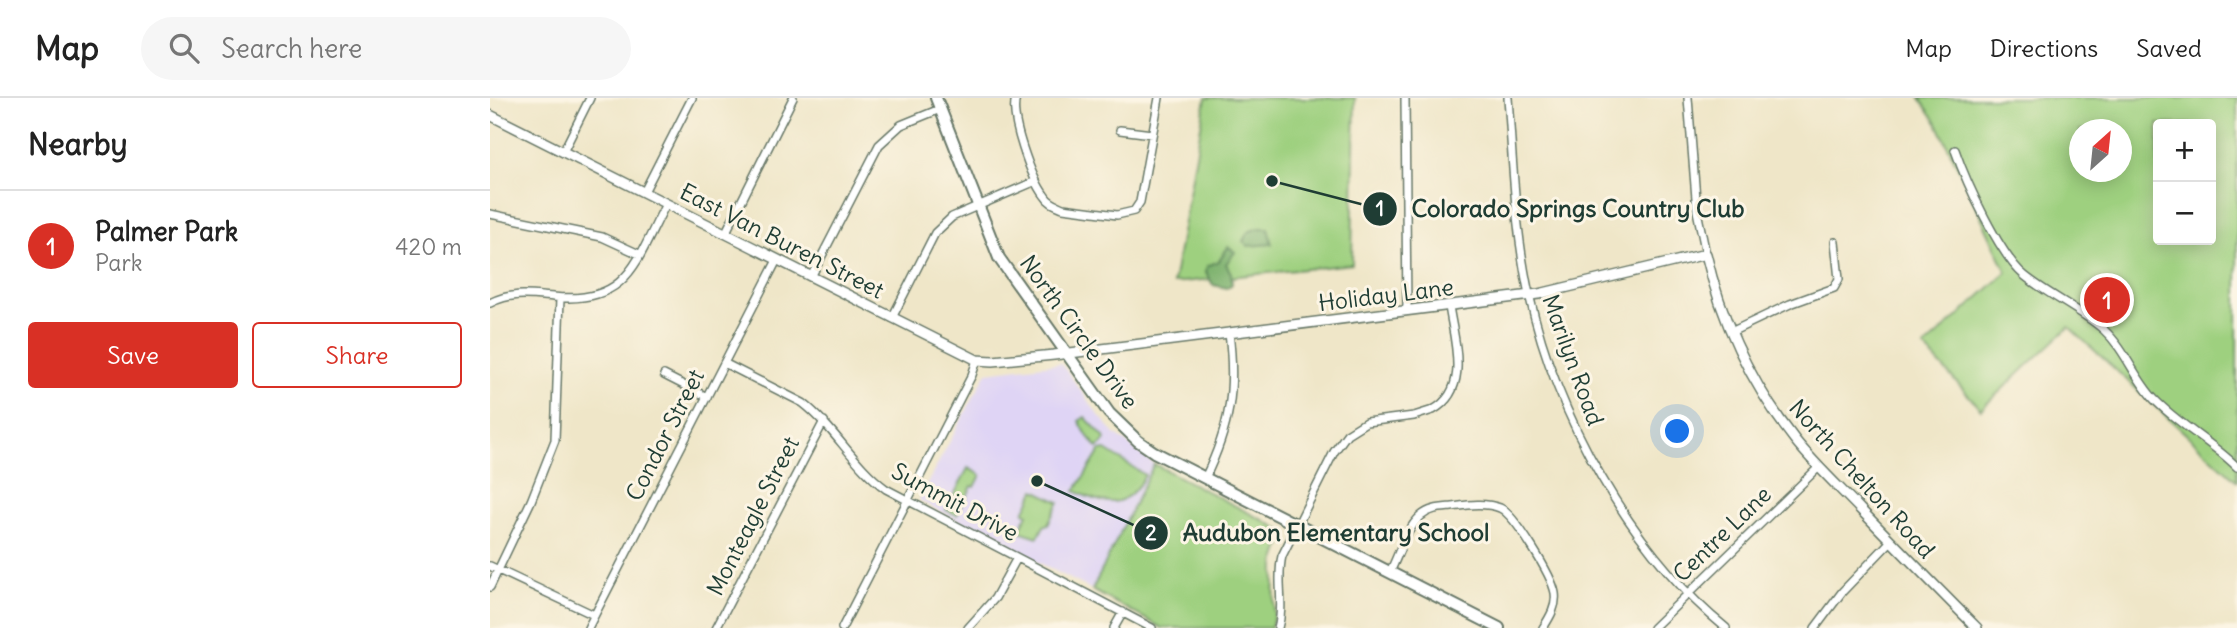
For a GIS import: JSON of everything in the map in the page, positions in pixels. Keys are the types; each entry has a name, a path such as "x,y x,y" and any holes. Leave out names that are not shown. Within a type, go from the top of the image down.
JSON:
{"main road":[{"name":"North Circle Drive","path":"938,104 999,258 1066,353 1124,428 1154,452 1499,628"}],"street":[{"path":"563,152 590,98"},
{"path":"644,192 692,98"},
{"path":"725,234 793,98"},
{"path":"1016,98 1013,107 1014,122 1036,181 1049,201 1063,208 1117,215 1137,215 1159,98"},
{"path":"1405,98 1407,311"},
{"name":"Marilyn Road","path":"1508,98 1518,228 1529,296 1553,374 1581,439 1623,510 1656,555 1689,593 1727,628"},
{"name":"North Chelton Road","path":"1688,98 1697,211 1706,254 1716,292 1749,371 1774,411 1819,467 1977,628"},
{"path":"811,277 879,145 901,125 938,104"},
{"name":"East Van Buren Street","path":"490,115 977,360 993,361 1066,353"},
{"path":"1120,130 1152,134"},
{"path":"1955,150 2002,249 2014,266 2103,330 2152,397 2237,467"},
{"path":"892,318 936,233 952,217 1036,181"},
{"path":"490,303 503,296 519,294 588,298 602,294 623,279 666,204"},
{"path":"490,214 602,237 639,254"},
{"path":"1731,332 1790,304 1834,288 1839,279 1835,242"},
{"name":"Holiday Lane","path":"1066,353 1529,296 1706,254"},
{"name":"Condor Street","path":"588,628 776,260"},
{"path":"490,587 531,501 555,440 560,298"},
{"path":"1280,627 1280,564 1297,524 1347,434 1366,422 1414,416 1433,410 1451,394 1457,369 1449,306"},
{"path":"1205,478 1220,446 1229,415 1233,369 1229,333"},
{"path":"842,628 972,375 977,360"},
{"name":"Summit Drive","path":"724,363 803,403 824,421 871,478 886,489 1152,628"},
{"path":"664,375 707,397"},
{"name":"Monteagle Street","path":"716,628 824,421"},
{"name":"Centre Lane","path":"1653,628 1819,467"},
{"path":"1390,572 1411,529 1426,512 1458,506 1494,506 1514,519 1552,584 1555,605 1543,628"},
{"path":"1815,628 1842,592 1891,541"},
{"path":"968,628 995,598 1017,558"},
{"path":"490,566 594,615"},
{"path":"1114,628 1123,612"}],"shaded area":[{"path":"1061,363 1115,434 1154,464 1092,590 920,501 987,372"}],"green space":[{"path":"1206,98 1355,98 1352,264 1173,283"},
{"path":"1920,98 2237,98 2237,481 2069,327 1981,409 1924,347 2007,272 1937,123"},
{"path":"1268,228 1272,244 1248,246 1243,241 1248,232"},
{"path":"1228,247 1235,252 1226,264 1231,273 1232,284 1227,288 1213,285 1206,272 1207,266 1219,261"},
{"path":"1085,417 1104,437 1105,440 1098,448 1079,421"},
{"path":"1106,450 1145,475 1131,494 1115,502 1096,500 1075,491 1100,451"},
{"path":"1154,464 1286,532 1275,563 1274,615 1271,628 1162,628 1092,590"},
{"path":"968,468 981,475 957,515 946,510"},
{"path":"1035,490 1059,502 1038,537 1019,531 1028,514 1024,512"}],"place":[{"name":"Colorado Springs Country Club","path":"1272,181"},
{"name":"Palmer Park","path":"2107,300"},
{"name":"Audubon Elementary School","path":"1037,481"}]}
